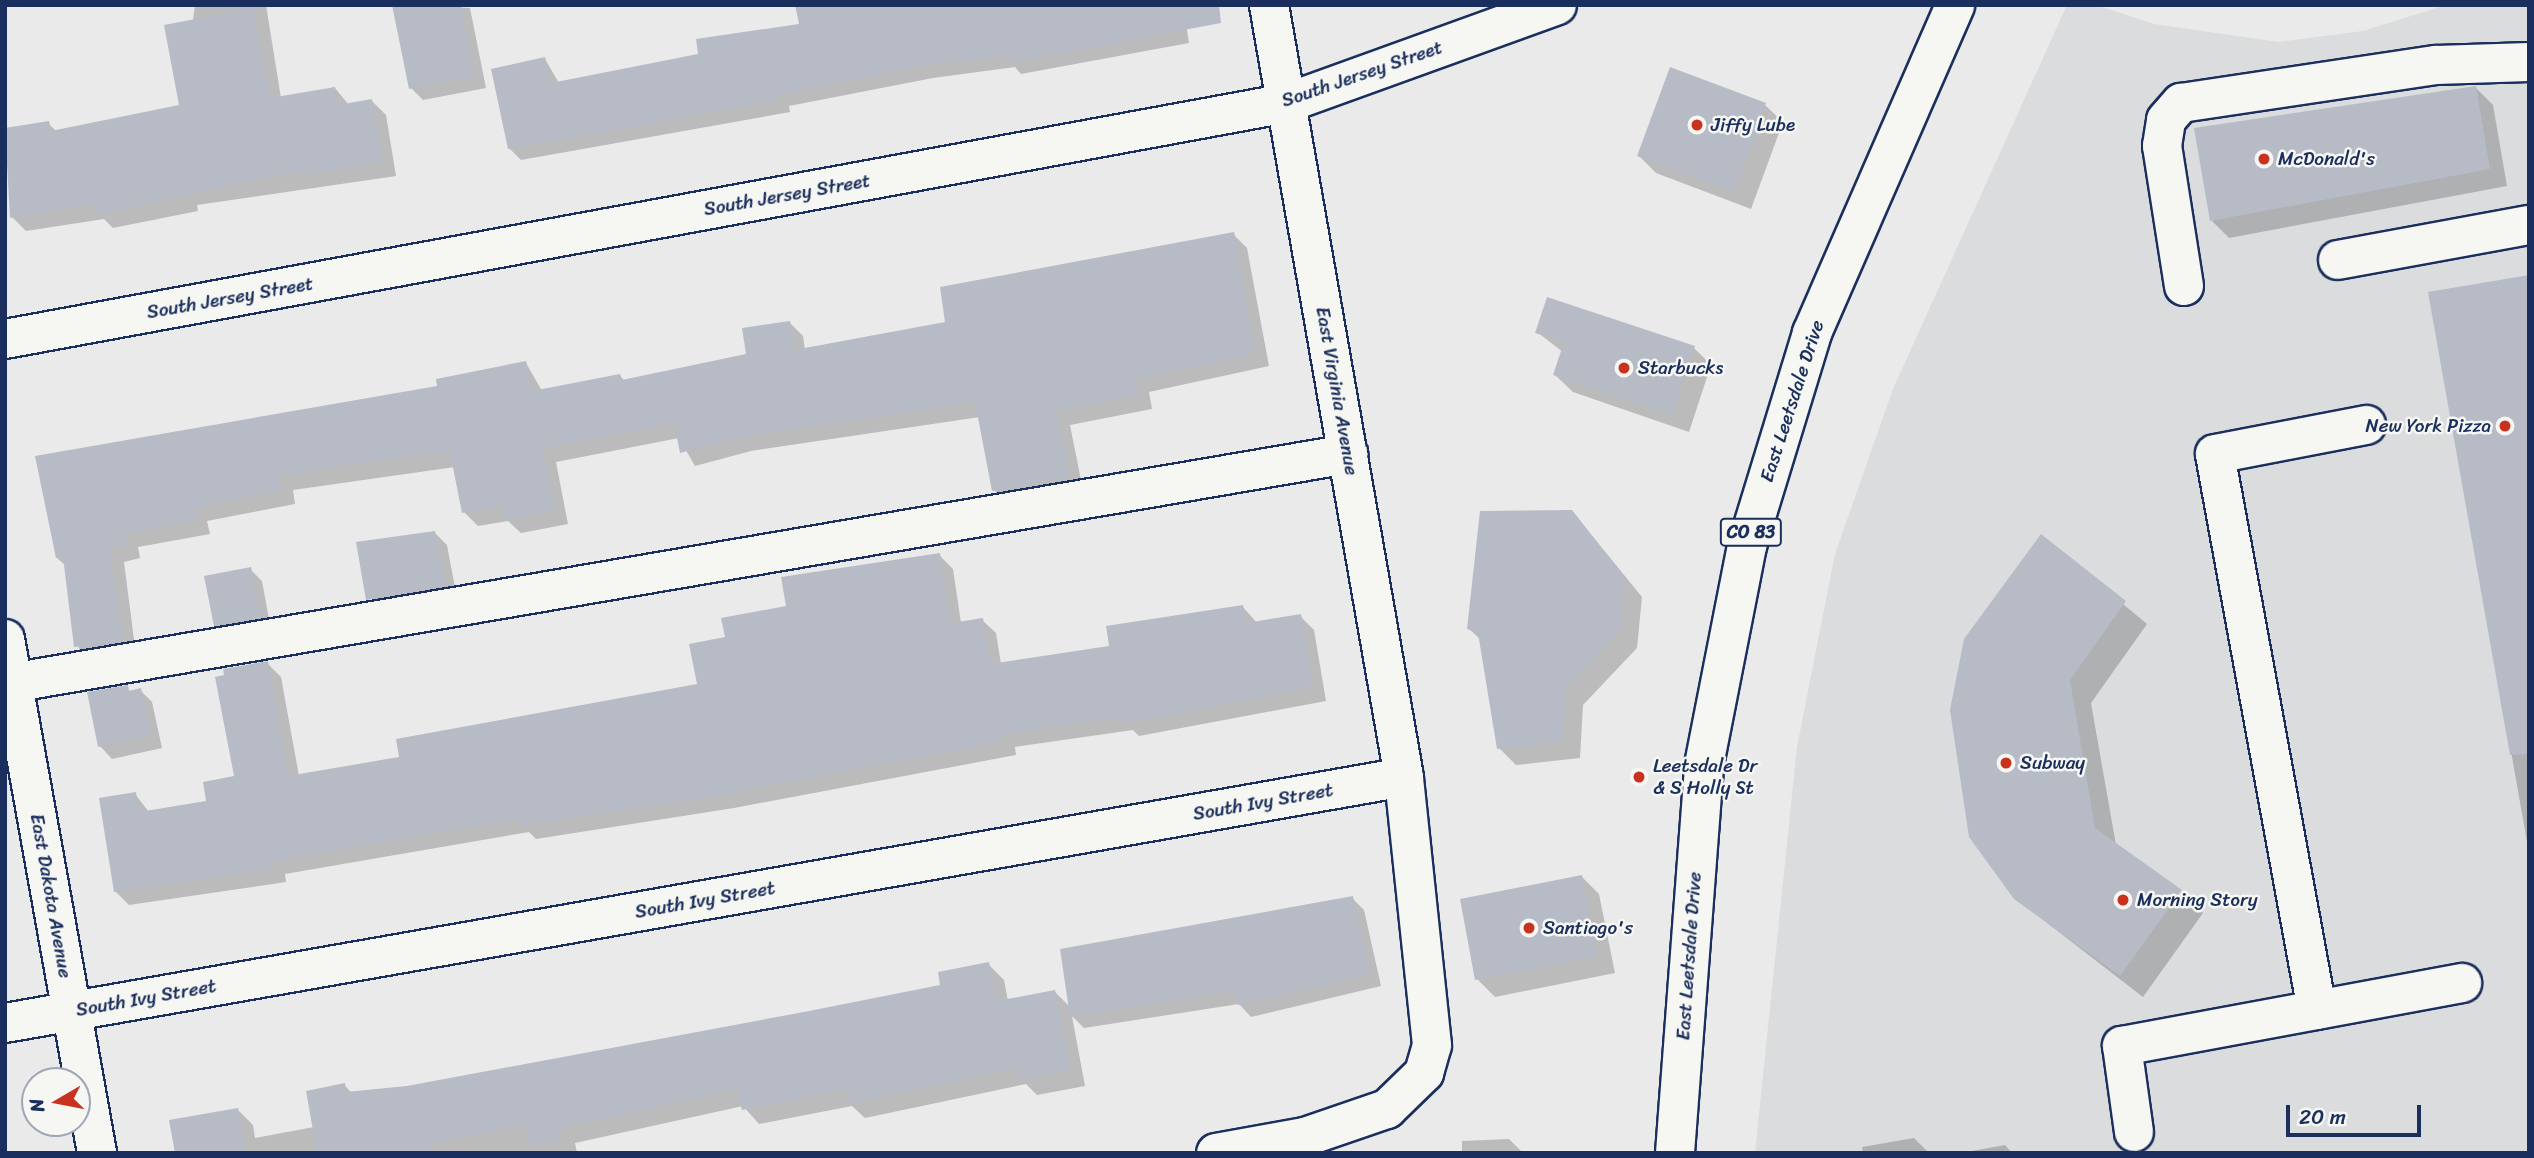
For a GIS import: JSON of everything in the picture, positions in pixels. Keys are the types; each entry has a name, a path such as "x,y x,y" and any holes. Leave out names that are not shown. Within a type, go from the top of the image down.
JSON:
{"street":[{"name":"East Virginia Avenue","path":"1216,1153 1356,1123 1408,1095 1424,1073 1432,1004 1404,777 1269,5"},
{"name":"South Jersey Street","path":"5,339 1287,103 1558,5"},
{"name":"East Leetsdale Drive","path":"1675,1153 1704,765 1746,546 1812,333 1955,5"},
{"path":"2184,286 2162,146 2166,120 2181,103 2436,65 2529,62"},
{"path":"2338,260 2529,225"},
{"path":"2317,1010 2215,454 2367,425"},
{"path":"9,683 1348,454"},
{"name":"East Dakota Avenue","path":"5,639 9,683 97,1153"},
{"name":"South Ivy Street","path":"5,1023 1404,777"},
{"path":"2134,1132 2122,1046 2462,983"}],"shaded area":[{"path":"2067,5 2096,5 2154,24 2278,42 2363,31 2446,5 2529,5 2529,1153 1755,1153 1797,747 1835,554 1893,389"}],"building":[{"path":"392,5 461,5 475,76 409,89"},
{"path":"795,5 1219,5 1221,23 1008,63 1007,55 920,66 778,95 779,100 508,149 491,69 545,57 551,83 698,54 696,39 799,24"},
{"path":"253,8 270,98 335,87 338,105 372,99 383,162 300,176 299,170 97,215 95,204 10,218 5,128 49,121 51,131 179,105 164,25"},
{"path":"1670,67 1766,103 1734,192 1637,156"},
{"path":"2476,86 2490,169 2210,221 2194,128"},
{"path":"1234,232 1256,353 1136,379 1139,395 1057,411 1070,476 992,491 975,402 736,438 680,453 674,423 543,448 555,510 505,520 502,505 462,513 450,452 348,464 279,477 282,490 194,508 197,520 125,534 127,545 110,548 123,642 74,647 63,557 56,558 35,456 437,386 436,379 526,361 532,391 620,374 622,380 746,354 742,328 790,321 794,350 945,322 940,287"},
{"path":"2529,275 2529,754 2510,755 2428,292"},
{"path":"1547,297 1695,346 1672,415 1553,375 1564,342 1535,333"},
{"path":"1572,510 1625,578 1620,630 1566,687 1563,741 1497,749 1478,633 1467,629 1480,511"},
{"path":"435,531 446,586 366,600 356,542"},
{"path":"2041,534 2126,601 2070,680 2095,828 2182,890 2120,976 2014,899 1969,837 1950,710 1964,639"},
{"path":"940,553 951,623 983,618 990,664 1109,646 1106,626 1243,605 1246,623 1301,614 1313,687 1124,724 1122,717 1002,734 1003,741 720,795 520,826 519,819 272,861 273,869 114,892 99,798 136,792 139,812 206,801 203,782 234,776 215,677 224,675 223,669 268,661 288,776 399,757 396,739 697,684 689,644 725,637 721,618 786,606 781,577"},
{"path":"251,567 261,618 214,626 204,576"},
{"path":"128,685 129,691 141,688 151,736 98,747 87,692"},
{"path":"1582,875 1598,956 1475,980 1460,899"},
{"path":"1353,896 1370,974 1238,1005 1235,991 1070,1017 1060,949"},
{"path":"989,962 997,1001 1055,990 1070,1071 1020,1080 1017,1068 848,1104 845,1089 742,1110 737,1089 560,1128 563,1140 530,1146 525,1125 430,1143 431,1153 317,1153 306,1091 345,1083 346,1092 407,1086 809,1011 940,985 938,972"},
{"path":"238,1108 246,1153 175,1153 169,1120"}],"place":[{"name":"Jiffy Lube","path":"1697,125"},
{"name":"McDonald's","path":"2264,159"},
{"name":"Starbucks","path":"1624,368"},
{"name":"New York Pizza","path":"2505,426"},
{"name":"Subway","path":"2006,763"},
{"name":"Leetsdale Dr & S Holly St","path":"1639,777"},
{"name":"Morning Story","path":"2123,900"},
{"name":"Santiago's","path":"1529,928"}]}
